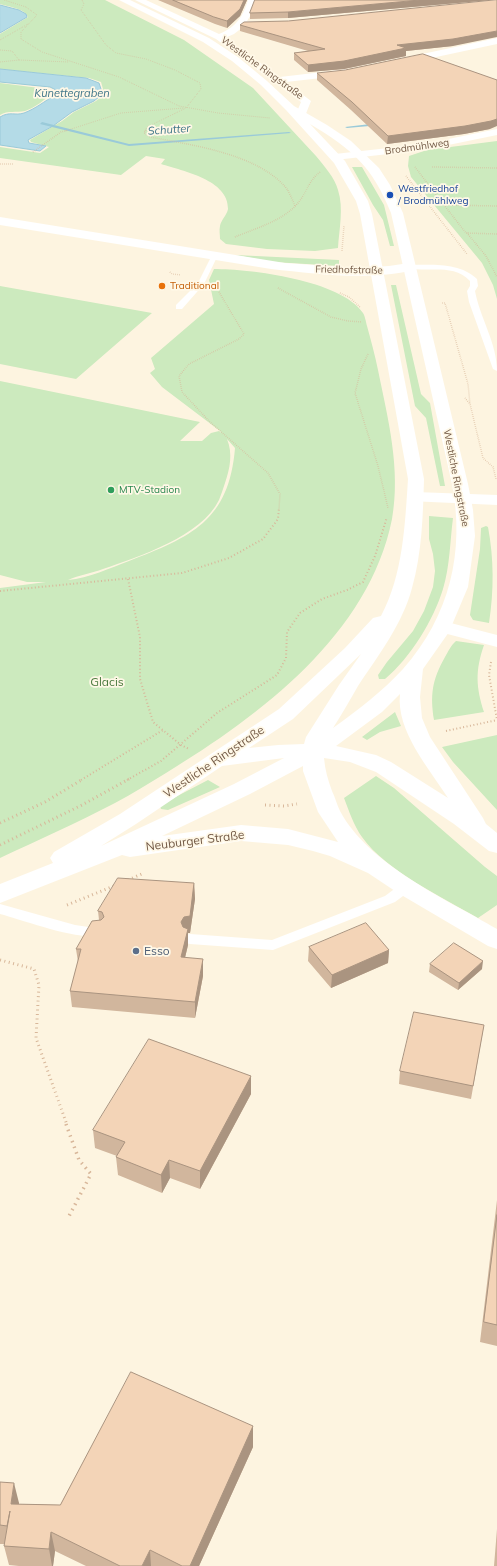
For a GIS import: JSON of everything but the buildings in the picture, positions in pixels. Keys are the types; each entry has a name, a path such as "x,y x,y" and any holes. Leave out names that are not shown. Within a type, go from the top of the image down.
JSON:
{"main road":[{"name":"Westliche Ringstraße","path":"123,0 206,40 235,59 264,83 290,108 343,166 362,201 412,456 416,479 415,497 408,563 403,588 396,606 370,656 349,685 317,737 313,751"},
{"name":"Westliche Ringstraße","path":"139,0 219,37 306,101 301,114"},
{"path":"219,37 232,32 241,24 248,13 252,0"},
{"path":"241,24 280,23"},
{"path":"393,63 497,41"},
{"path":"279,80 358,70"},
{"name":"Westliche Ringstraße","path":"3,898 105,853 245,788 313,751 350,726 373,708 425,656 443,627 457,593 464,563 466,535 462,500 393,202 375,170 348,144 290,108"},
{"name":"Brodmühlweg","path":"335,157 424,147 497,132"},
{"name":"Friedhofstraße","path":"0,221 215,255 283,268 345,271 375,265 409,267"},
{"name":"Friedhofstraße","path":"215,255 238,253 315,257"},
{"name":"Friedhofstraße","path":"359,258 375,265"},
{"path":"415,497 462,500 497,500"},
{"name":"Westliche Ringstraße","path":"3,898 128,819 286,714 352,652 396,606"},
{"path":"443,627 497,641"},
{"path":"413,669 410,697 412,718 420,737 480,831"},
{"path":"214,762 248,754 283,751 313,751 345,754 369,760 393,772 480,831 497,845"},
{"name":"Neuburger Straße","path":"313,751 314,771 329,812 347,838 376,867"},
{"name":"Neuburger Straße","path":"105,853 222,836 253,834 288,837 338,850 376,867 406,887 497,940"}],"lane":[{"path":"179,307 190,297 207,277 215,255"},
{"path":"409,267 453,269 470,275 474,281 474,286 471,291 473,302 497,369"},
{"path":"190,939 273,946 390,899 406,887"},
{"path":"3,898 33,919 75,930 97,932"}],"path":[{"path":"4,0 20,4 32,10 37,15 21,32 21,39 28,45 72,62 119,77 186,108"},
{"path":"82,0 84,4 81,10 106,45 116,53 146,59 175,70 200,83 201,89 186,108 147,127 144,133 150,137 187,144 234,157 257,166 286,187 293,198 295,206"},
{"path":"0,40 33,21"},
{"path":"0,50 12,51 19,60"},
{"path":"0,62 19,60 72,62"},
{"path":"33,152 61,132 121,113 186,108 225,114 274,118"},
{"path":"0,164 14,164"},
{"path":"422,167 415,167 466,233 486,256 497,277"},
{"path":"430,167 497,168"},
{"path":"231,239 282,216 295,206 312,180 323,171"},
{"path":"402,171 469,256"},
{"path":"444,205 497,206"},
{"path":"344,223 342,250 349,297 365,312"},
{"path":"466,233 497,234"},
{"path":"0,591 182,573 229,558 263,539 278,518 280,494 268,473 210,422 182,392 179,376 189,364 239,339 244,334 217,289 207,277"},
{"path":"272,285 331,317 348,321 362,322"},
{"path":"447,309 468,384 470,404 483,458 493,467 497,481"},
{"path":"0,845 89,801 161,761 217,713 277,675 286,658 287,632 300,613 322,599 363,582 375,556 389,511 378,466 355,394 370,348"},
{"path":"483,458 488,458"},
{"path":"128,578 140,637 140,679 153,722 181,745"},
{"path":"420,737 497,721 489,675 497,641"},
{"path":"0,823 45,802 163,730"},
{"path":"122,883 150,870"},
{"path":"33,919 115,886"},
{"path":"0,960 34,969 39,985 36,1038 79,1160 91,1174 68,1218"}],"green space":[{"path":"0,0 105,0 184,40 253,88 316,156 329,172 334,181 338,190 341,204 338,248 315,251 267,249 226,244 220,239 220,226 228,209 226,199 221,191 203,178 161,164 165,159 146,156 121,175 0,158 0,147 40,153 49,147 31,142 30,140 74,112 96,101 101,97 103,89 101,82 89,78 0,69 0,34 28,17 16,8 0,4"},
{"path":"0,83 47,89 53,93 29,110 0,115"},
{"path":"497,141 497,299 493,285 482,263 411,177 408,166 409,156 427,150"},
{"path":"352,167 362,167 384,205 394,246 390,246 383,220"},
{"path":"235,255 339,260 339,266 273,262"},
{"name":"Glacis","path":"214,269 271,274 316,285 336,292 352,302 363,313 382,388 394,463 395,482 392,519 380,561 360,599 335,635 306,667 273,697 238,725 202,750 121,800 0,858 0,588 46,582 27,582 0,575 0,381 200,422 180,441 202,441 211,433 219,431 221,433 220,431 162,387 150,373 155,369 151,358 214,304 209,280","holes":["227,439 235,448 231,473 225,493 215,510 203,523 188,534 171,543 151,552 99,572 68,580 117,564 168,544 199,524 211,513 219,500 225,483 230,461 230,450"]},
{"path":"391,285 396,285 421,394 430,403 445,486 440,486 426,418 415,406"},
{"path":"0,286 152,313 76,379 0,364"},
{"path":"429,516 453,518 443,589 439,601 420,638 395,670 385,679 379,679 378,675 387,662 413,631 424,611 433,587 435,571 429,539"},
{"path":"486,526 488,527 490,539 492,563 492,599 489,623 473,620 470,615 480,549 481,528"},
{"path":"456,641 484,645 479,663 478,687 484,712 434,720 432,695 435,680 445,657"},
{"path":"395,712 401,726 380,732 367,740 362,737"},
{"path":"497,735 497,810 453,762 442,747"},
{"path":"376,776 394,788 497,876 497,905 478,918 400,872 372,849 357,828 344,798"},
{"path":"208,780 220,787 168,810 161,809 160,806 162,804"}],"water":[{"path":"0,5 19,10 26,14 27,17 0,33"},
{"name":"Künettegraben","path":"0,69 86,78 99,83 101,89 99,97 94,101 72,112 53,126 28,140 29,143 46,146 40,151 0,145 0,117 7,114 21,114 28,111 55,95 56,90 50,87 0,82"}],"waterway":[{"name":"Schutter","path":"42,123 129,145 289,133"},
{"name":"Schutter","path":"347,127 379,124"}],"place":[{"name":"Westfriedhof / Brodmühlweg","path":"390,195"},
{"name":"Traditional","path":"162,286"},
{"name":"MTV-Stadion","path":"111,490"},
{"name":"Esso","path":"136,951"}]}
